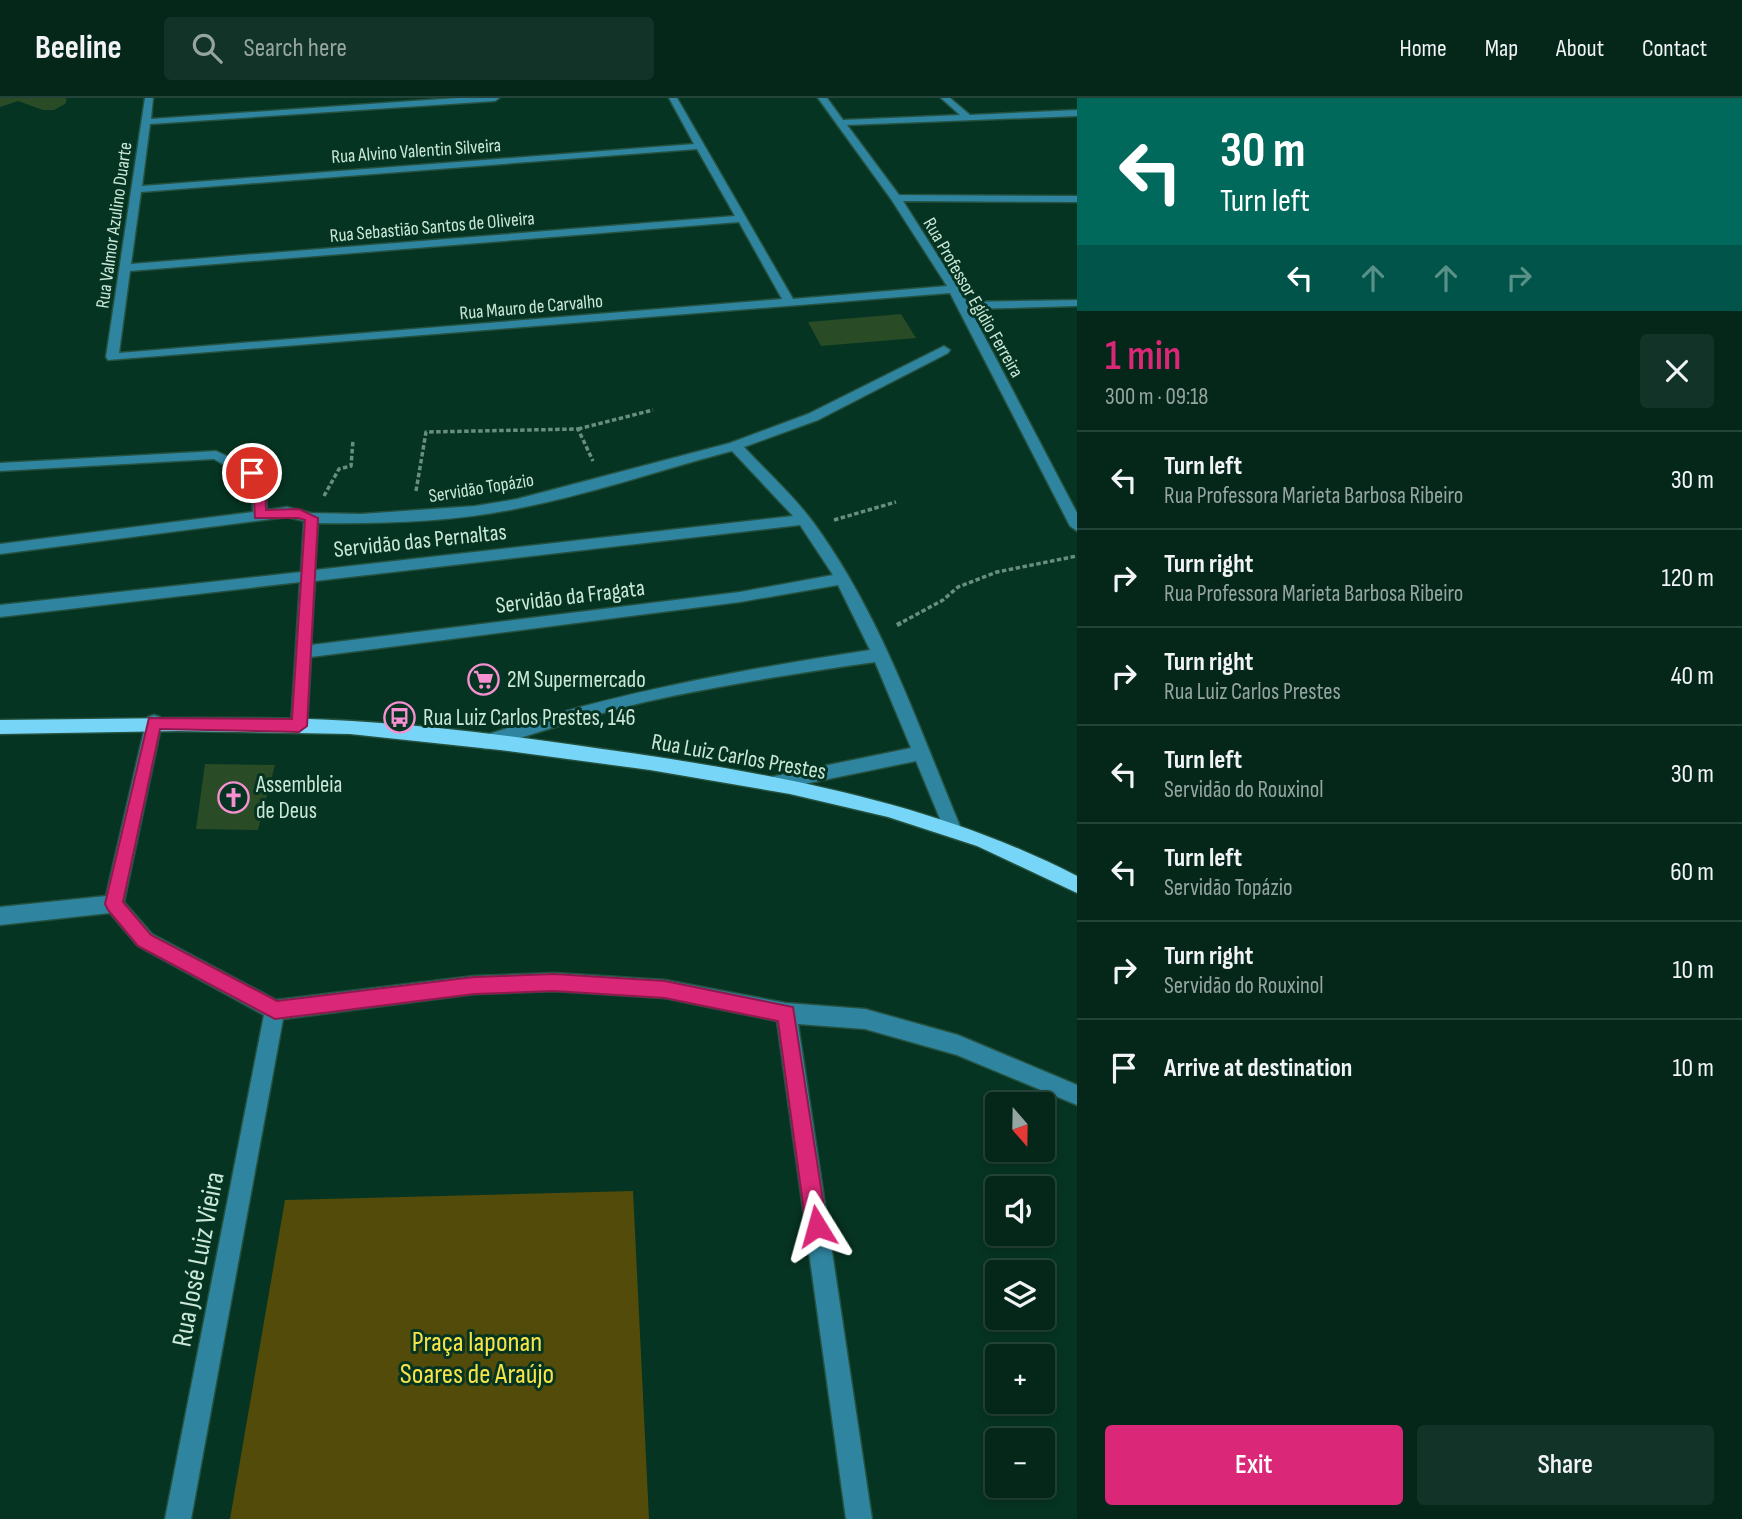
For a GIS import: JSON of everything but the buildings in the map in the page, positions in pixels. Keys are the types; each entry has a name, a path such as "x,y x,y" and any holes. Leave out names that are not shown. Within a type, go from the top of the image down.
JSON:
{"main road":[{"name":"Rua Luiz Carlos Prestes","path":"0,727 154,722 385,730 625,759 775,783 909,813 951,826 997,845 1077,885"}],"street":[{"name":"Rua Valmor Azulino Duarte","path":"112,357 149,98"},
{"path":"145,122 495,98"},
{"path":"673,98 789,302"},
{"name":"Rua Professor Egídio Ferreira","path":"822,98 896,198 954,289 1077,526"},
{"path":"945,98 966,116"},
{"path":"840,123 1077,113"},
{"name":"Rua Alvino Valentin Silveira","path":"136,189 700,146"},
{"path":"896,198 1077,199"},
{"name":"Rua Sebastião Santos de Oliveira","path":"124,268 742,219"},
{"name":"Rua Mauro de Carvalho","path":"112,357 954,289"},
{"path":"964,306 1077,303"},
{"name":"Servidão Topázio","path":"0,549 260,515 299,513 311,518 411,517 517,504 735,446 813,417 944,350"},
{"path":"735,446 807,524 841,579 877,649 951,826"},
{"path":"0,467 216,456 252,473 259,480 260,515"},
{"path":"299,726 311,518"},
{"name":"Servidão das Pernaltas","path":"0,611 807,524"},
{"name":"Servidão da Fragata","path":"303,652 740,597 841,579"},
{"path":"486,742 569,715 877,649"},
{"path":"114,904 154,722"},
{"path":"775,783 920,753"},
{"path":"0,916 114,904"},
{"path":"114,904 145,940 275,1010 474,985 554,982 665,989 786,1013 865,1019 958,1045 1077,1095"},
{"name":"Rua José Luiz Vieira","path":"177,1519 275,1010"},
{"path":"786,1013 859,1519"}],"path":[{"path":"411,517 426,432 578,429 653,410"},
{"path":"578,429 602,481"},
{"path":"339,469 351,466 354,440"},
{"path":"807,524 896,502"},
{"path":"877,649 898,624 943,600 958,587 997,572 1077,556"}],"green space":[{"name":"Praça Iaponan Soares de Araújo","path":"633,1191 649,1519 230,1519 285,1200"}],"place":[{"name":"2M Supermercado","path":"484,679"},
{"name":"Rua Luiz Carlos Prestes, 146","path":"400,717"},
{"name":"Assembleia de Deus","path":"233,797"}],"route":[{"path":"252,473 259,480 260,515 287,512 311,518 299,726 154,722 114,904 145,940 275,1010 474,985 554,982 665,989 786,1013 817,1226"}]}
